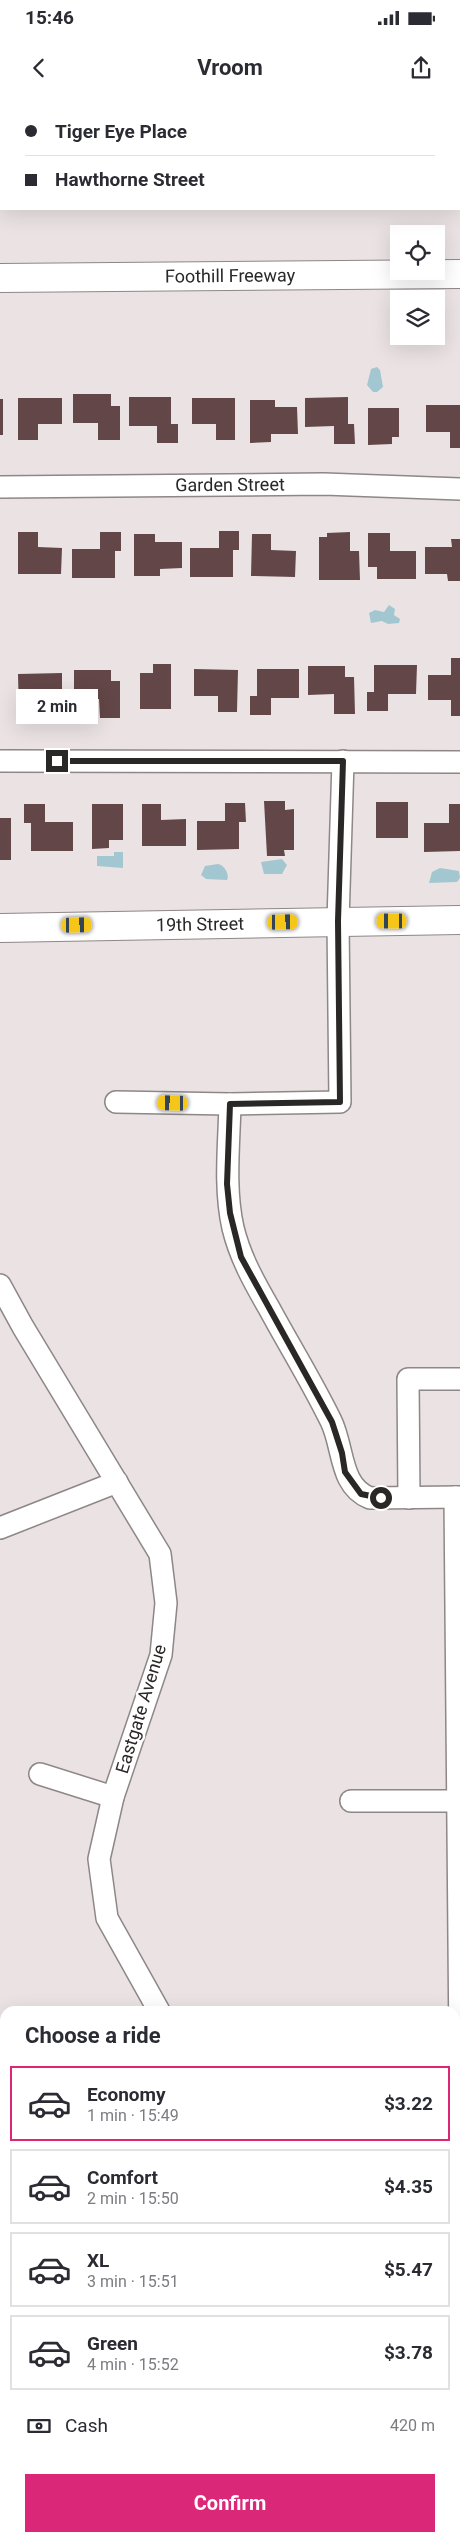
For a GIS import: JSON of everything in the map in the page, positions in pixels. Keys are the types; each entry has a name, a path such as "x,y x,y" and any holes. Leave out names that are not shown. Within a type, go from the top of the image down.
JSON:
{"main road":[{"name":"Foothill Freeway","path":"0,278 460,274"},
{"name":"19th Street","path":"0,928 460,920"}],"street":[{"name":"Garden Street","path":"0,487 324,484 460,489"},
{"path":"0,761 460,762"},
{"path":"116,1102 230,1104 340,1102 338,921 343,761"},
{"path":"230,1104 227,1184 230,1213 241,1257 332,1422 342,1453 345,1472 361,1494 370,1498 458,1497 460,2006"},
{"name":"Eastgate Avenue","path":"0,1285 23,1327 160,1554 166,1603 162,1655 113,1797 99,1859 107,1918 156,2006"},
{"path":"409,1498 408,1379 460,1379"},
{"path":"0,1528 117,1482"},
{"path":"40,1774 113,1797"},
{"path":"351,1801 459,1801"}],"water":[{"path":"377,367 380,370 383,387 377,392 373,392 367,385 371,369"},
{"path":"389,605 395,609 394,615 400,619 399,623 388,624 382,621 371,623 369,613 375,610 384,612"},
{"path":"114,852 123,852 123,868 97,866 97,856 114,856"},
{"path":"282,859 287,865 282,874 264,874 261,862"},
{"path":"218,864 226,870 227,880 206,879 201,875 205,866"},
{"path":"440,868 459,871 460,878 457,882 429,883 432,872"}],"building":[{"path":"73,394 111,394 111,406 120,406 120,440 98,440 98,423 73,423"},
{"path":"129,397 171,397 171,424 178,424 178,443 157,443 157,426 129,426"},
{"path":"348,397 348,424 354,424 355,444 334,444 334,426 305,427 305,398"},
{"path":"18,398 62,398 62,424 38,424 38,440 18,440"},
{"path":"192,398 235,398 235,440 216,440 216,424 192,424"},
{"path":"0,399 3,399 3,435 0,435"},
{"path":"250,400 275,400 275,407 297,407 298,434 271,434 271,442 250,443"},
{"path":"426,405 460,405 460,448 450,448 450,432 426,432"},
{"path":"368,408 399,408 399,437 392,437 392,444 368,445"},
{"path":"219,531 239,531 239,550 233,550 233,577 190,577 190,548 219,548"},
{"path":"18,532 38,532 38,547 62,548 61,574 18,574"},
{"path":"100,532 121,532 121,551 115,551 115,578 72,578 72,549 100,549"},
{"path":"350,532 350,551 359,551 360,580 319,580 319,537 327,537 327,533"},
{"path":"368,533 390,533 390,551 416,551 416,579 377,579 377,567 368,567"},
{"path":"134,534 155,534 155,542 182,542 182,568 160,569 160,576 134,576"},
{"path":"252,534 271,534 271,550 296,551 295,577 251,576"},
{"path":"451,539 460,539 460,581 448,581 447,574 425,574 425,547 452,547"},
{"path":"451,658 460,658 460,716 451,716 451,700 428,700 428,675 451,675"},
{"path":"153,664 171,664 171,709 140,709 140,673 153,673"},
{"path":"374,665 417,665 416,694 388,694 388,711 367,711 367,692 374,692"},
{"path":"308,666 345,666 345,677 354,677 355,714 334,714 334,694 308,695"},
{"path":"194,669 238,670 237,712 218,712 218,696 194,696"},
{"path":"257,669 299,669 299,698 271,698 271,715 250,715 250,696 257,696"},
{"path":"74,670 111,670 111,681 120,681 120,718 100,718 99,699 74,699"},
{"path":"62,673 62,700 38,700 38,715 19,716 18,674"},
{"path":"264,801 285,801 285,810 294,809 294,850 284,850 285,856 267,856"},
{"path":"376,802 408,802 408,838 376,838"},
{"path":"225,803 245,803 246,822 239,822 239,849 197,850 197,821 225,821"},
{"path":"24,804 45,804 45,822 73,822 73,851 31,851 31,823 24,823"},
{"path":"92,804 123,804 123,840 109,840 109,848 92,849"},
{"path":"142,804 161,804 161,820 186,819 186,846 142,846"},
{"path":"449,804 460,804 460,851 424,852 424,823 449,823"},
{"path":"0,818 11,818 11,860 0,860"}],"route":[{"path":"57,761 343,761 338,921 340,1102 230,1104 227,1184 230,1213 241,1257 332,1422 342,1453 345,1472 361,1494 370,1498 381,1498"}]}
